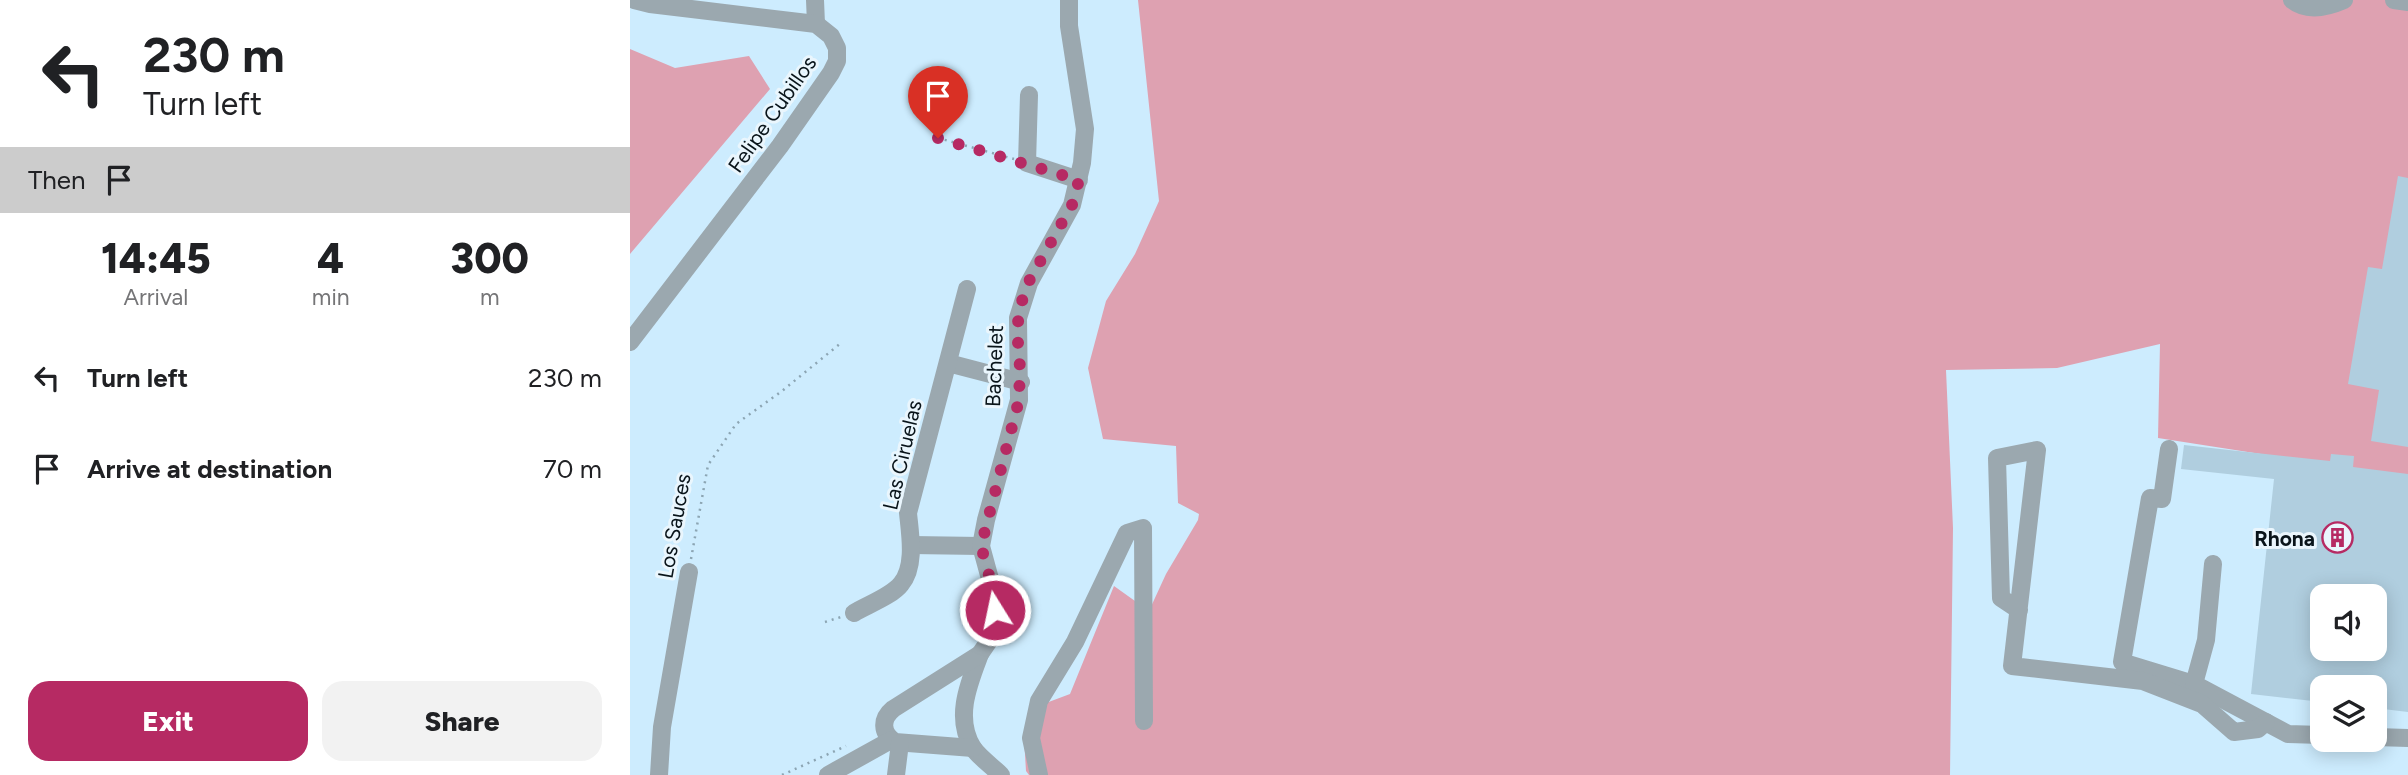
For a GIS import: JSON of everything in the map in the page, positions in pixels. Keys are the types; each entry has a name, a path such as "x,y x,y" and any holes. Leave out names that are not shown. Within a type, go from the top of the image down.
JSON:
{"street":[{"name":"Felipe Cubillos","path":"630,342 780,146 831,73 837,48 827,31 816,24 634,0"},
{"path":"815,0 816,24"},
{"name":"Bachelet","path":"973,748 964,721 966,692 981,654 995,632 993,590 981,546 1015,418 1021,382 1017,330 1020,307 1028,283 1072,205 1079,180 1085,129 1069,26 1069,0"},
{"path":"2291,0 2309,7 2326,6 2344,0"},
{"path":"2394,0 2408,2"},
{"path":"1029,95 1027,163 1079,180"},
{"name":"Las Ciruelas","path":"854,613 901,585 907,574 911,545 908,513 967,289"},
{"path":"948,363 1021,382"},
{"path":"2169,449 2162,499 2150,498 2122,662 2194,684 2288,734 2310,735"},
{"path":"2019,610 2001,598 1997,458 2037,450 2019,610 2012,666 2143,681 2202,704 2234,732 2258,729 2266,722"},
{"path":"1039,775 1031,738 1039,701 1075,642 1127,533 1143,528 1143,721"},
{"path":"911,545 981,546"},
{"path":"2194,684 2206,639 2213,564"},
{"name":"Los Sauces","path":"659,775 662,727 688,572"},
{"path":"896,775 895,741 886,733 884,724 890,712 981,654"},
{"path":"2387,737 2408,738"},
{"path":"828,775 895,741 973,748 1001,775"}],"path":[{"path":"938,138 1027,163"},
{"name":"Los Sauces","path":"688,572 708,465 736,424 841,343"},
{"path":"782,775 850,744"}],"shaded area":[{"path":"1138,0 2408,0 2408,477 2158,438 2160,344 2057,368 1946,370 1953,528 1950,775 1029,775 1026,771 1024,738 1046,703 1070,694 1114,586 1135,601 1137,637 1166,574 1199,514 1178,503 1176,446 1103,439 1088,368 1106,301 1135,254 1159,201"},
{"path":"630,49 675,68 749,56 770,89 630,254"}],"building":[{"path":"2398,176 2408,178 2408,447 2371,441 2379,390 2348,384 2368,267 2382,269"},
{"name":"Rhona","path":"2184,445 2330,461 2331,454 2354,456 2353,467 2408,474 2408,712 2387,709 2387,675 2310,675 2310,701 2251,694 2274,479 2181,469"}],"place":[{"name":"Rhona","path":"2338,538"}],"route":[{"path":"938,138 1079,180 1072,205 1043,262 1028,283 1020,307 1017,330 1021,382 1019,400 981,546 993,590 995,610"}]}
